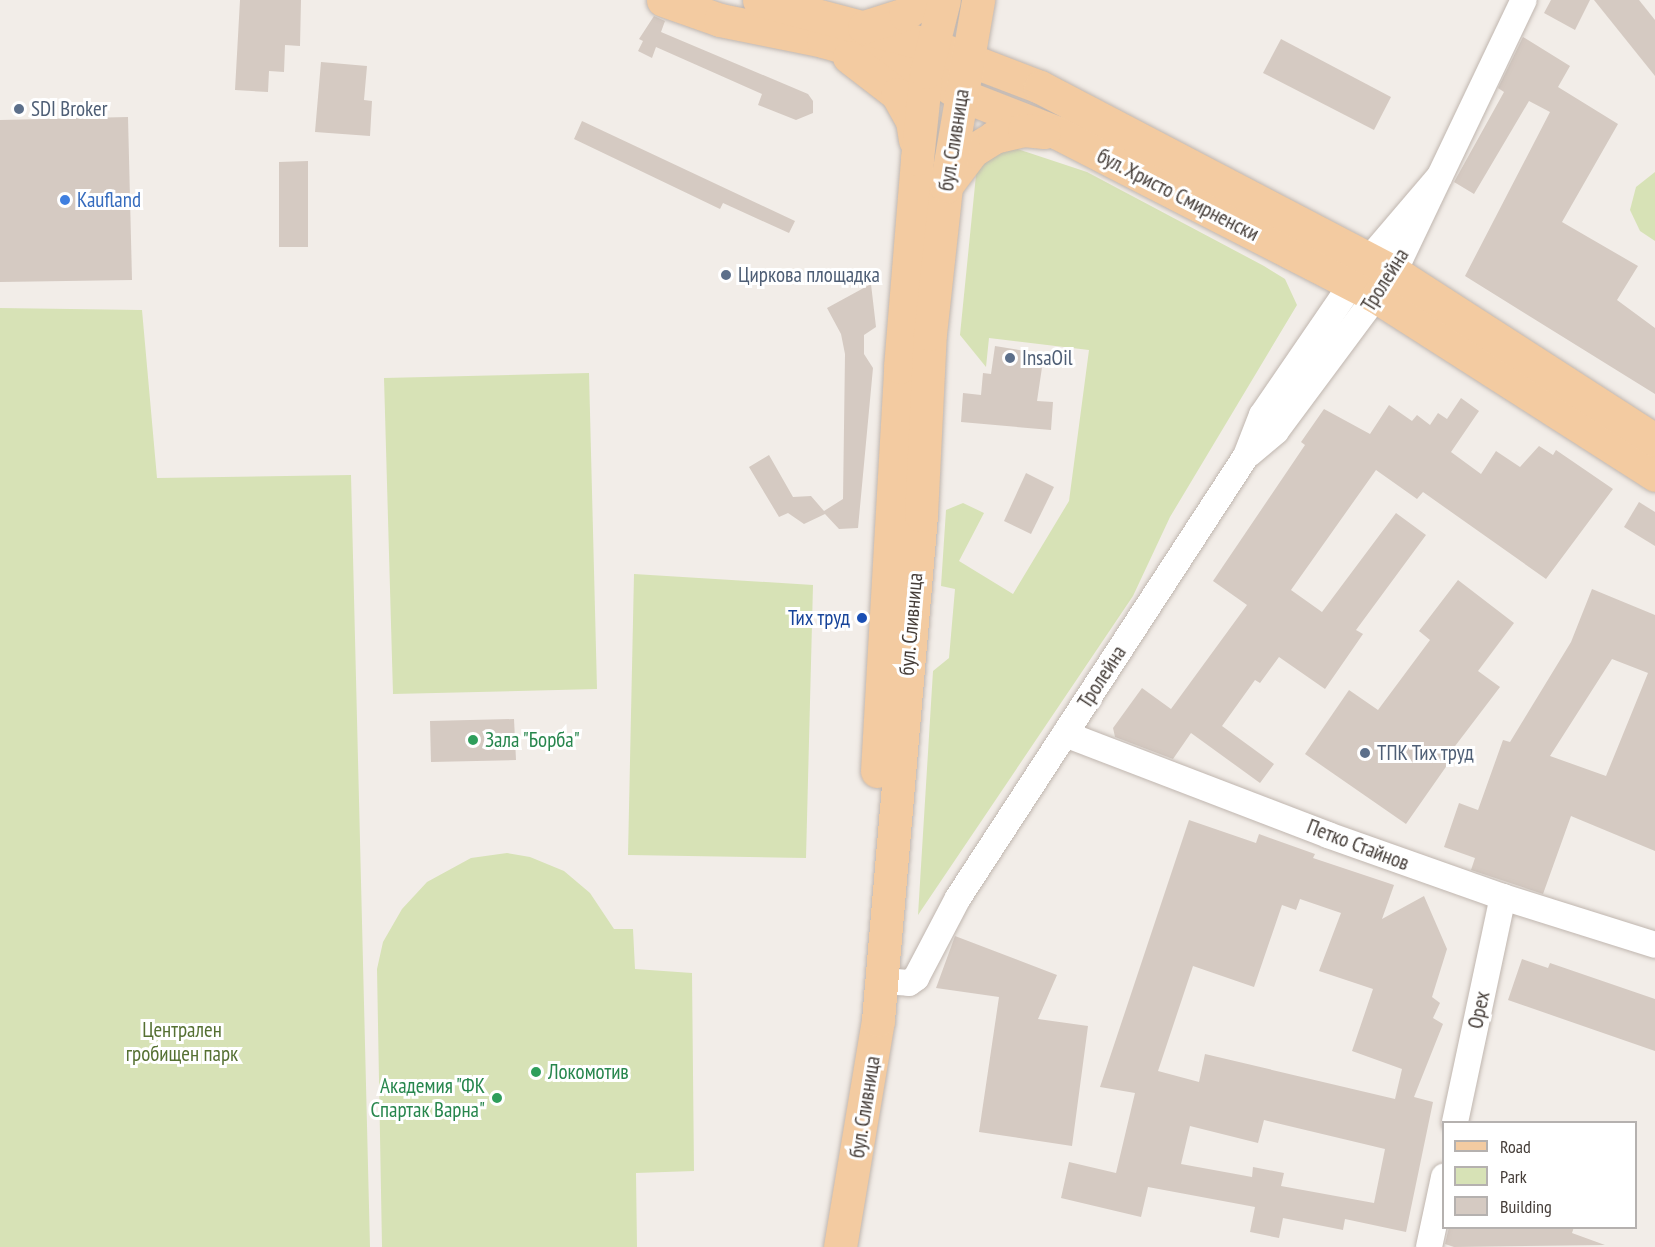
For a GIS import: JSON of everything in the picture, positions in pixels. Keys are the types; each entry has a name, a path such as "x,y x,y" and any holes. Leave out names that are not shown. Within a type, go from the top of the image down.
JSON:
{"main road":[{"name":"бул. Христо Смирненски","path":"663,0 720,20 823,41 929,59 968,59 1040,87 1655,440"},
{"name":"бул. Христо Смирненски","path":"759,0 864,27 929,59 961,95 1058,133 1373,278 1655,475"},
{"path":"864,27 905,14 924,0"},
{"name":"бул. Сливница","path":"820,1247 849,1094 858,1020 879,757 900,368 917,159 929,59 944,0"},
{"path":"980,0 986,25 1000,54 1040,87"},
{"name":"бул. Сливница","path":"840,1247 863,1126 882,981 921,515 930,334 946,186 980,0"},
{"path":"823,41 869,70 897,94 912,121 917,159"},
{"path":"946,186 972,151 994,137 1024,130 1058,133"}],"street":[{"name":"Тролейна","path":"882,981 913,981 958,898 1246,456 1262,416 1373,278 1439,177 1524,0"},
{"name":"Петко Стайнов","path":"1065,734 1503,897 1655,945"},
{"name":"Орех","path":"1455,1121 1503,897"},
{"path":"1429,1247 1442,1182"}],"green space":[{"path":"1005,145 1087,172 1264,266 1285,279 1297,305 1170,517 1133,596 918,915 933,671 949,658 955,589 941,586 946,510 963,503 984,513 959,561 1013,594 1069,501 1089,350 989,338 986,367 960,335 977,165"},
{"path":"1655,172 1655,241 1640,231 1630,210 1636,187"},
{"name":"Централен гробищен парк","path":"0,308 142,310 157,478 351,475 370,1247 0,1247"},
{"path":"589,373 597,689 393,694 384,378"},
{"path":"634,574 813,585 806,858 628,855"},
{"name":"Локомотив","path":"507,853 530,857 564,871 590,893 614,929 633,929 635,969 692,973 694,1171 636,1173 637,1247 382,1247 377,969 383,942 402,909 427,882 471,858"}],"building":[{"path":"240,0 301,0 300,46 285,45 284,72 269,71 268,92 235,90"},
{"path":"1551,0 1590,0 1575,30 1544,13"},
{"path":"1594,0 1639,0 1655,20 1655,76"},
{"path":"654,16 665,21 661,32 808,94 813,101 813,113 796,120 758,105 762,94 656,47 652,58 638,51 643,41 639,39"},
{"path":"1523,37 1570,66 1558,87 1618,124 1562,222 1638,266 1617,300 1655,328 1655,394 1465,276 1550,112 1529,101 1474,194 1454,182 1504,92 1498,88"},
{"path":"1281,39 1391,97 1374,130 1263,73"},
{"path":"321,62 367,66 364,100 372,101 370,136 315,132"},
{"name":"Kaufland","path":"128,117 132,280 0,282 0,120"},
{"path":"582,121 795,221 789,233 723,203 720,209 574,139"},
{"path":"308,161 308,247 279,247 279,162"},
{"path":"871,284 876,327 864,335 864,354 873,368 858,528 839,529 825,514 804,524 788,513 779,517 749,467 769,455 793,497 811,496 824,511 843,499 845,354 841,334 827,308"},
{"path":"995,346 1044,354 1037,401 1053,402 1051,430 961,422 963,393 981,395 983,373 991,374"},
{"path":"1461,398 1479,411 1451,452 1481,474 1496,451 1520,467 1539,446 1553,455 1556,450 1613,489 1546,579 1423,492 1417,499 1376,470 1291,590 1322,612 1396,513 1426,535 1356,630 1363,634 1325,689 1279,657 1260,683 1255,680 1222,726 1274,764 1260,783 1191,733 1173,759 1115,737 1113,728 1142,688 1171,709 1247,605 1213,581 1305,445 1301,442 1324,409 1370,434 1389,405 1412,421 1417,415 1430,425 1438,413 1447,419"},
{"path":"1026,473 1054,487 1031,534 1004,521"},
{"path":"1639,502 1655,512 1655,546 1624,527"},
{"path":"1458,580 1514,623 1478,671 1500,687 1446,758 1450,761 1406,824 1305,754 1349,690 1378,710 1430,640 1419,631"},
{"path":"1592,589 1655,615 1655,851 1571,816 1543,894 1471,870 1475,858 1444,847 1459,803 1478,810 1503,740 1510,742 1571,642","holes":["1612,659 1648,673 1606,776 1550,756"]},
{"name":"Зала \"Борба\"","path":"514,719 516,760 431,762 430,721"},
{"path":"1189,820 1256,843 1259,834 1315,854 1313,858 1394,885 1382,919 1424,896 1447,949 1432,997 1440,1003 1433,1018 1443,1024 1414,1097 1433,1102 1406,1232 1345,1219 1343,1230 1283,1218 1279,1238 1250,1232 1255,1207 1148,1187 1141,1217 1061,1198 1069,1162 1116,1173 1135,1093 1100,1087","holes":["1300,899 1341,913 1319,971 1373,989 1352,1051 1402,1069 1395,1099 1205,1054 1199,1082 1158,1071 1193,966 1254,987 1282,905 1296,910","1264,1120 1385,1149 1374,1203 1281,1186 1284,1173 1253,1167 1252,1177 1181,1164 1190,1126 1258,1143"]},
{"path":"955,936 1057,975 1038,1019 1088,1026 1072,1146 979,1132 999,997 936,988"},
{"path":"1522,959 1548,968 1550,963 1655,999 1655,1051 1508,1000"},
{"path":"1449,1229 1573,1229 1572,1233 1605,1245 1454,1247 1445,1244"}],"place":[{"name":"SDI Broker","path":"19,109"},
{"name":"Kaufland","path":"65,200"},
{"name":"Циркова площадка","path":"726,275"},
{"name":"InsaOil","path":"1010,358"},
{"name":"Тих труд","path":"862,618"},
{"name":"Зала \"Борба\"","path":"473,740"},
{"name":"ТПК Тих труд","path":"1365,753"},
{"name":"Локомотив","path":"536,1072"},
{"name":"Академия \"ФК Спартак Варна\"","path":"497,1098"}]}
